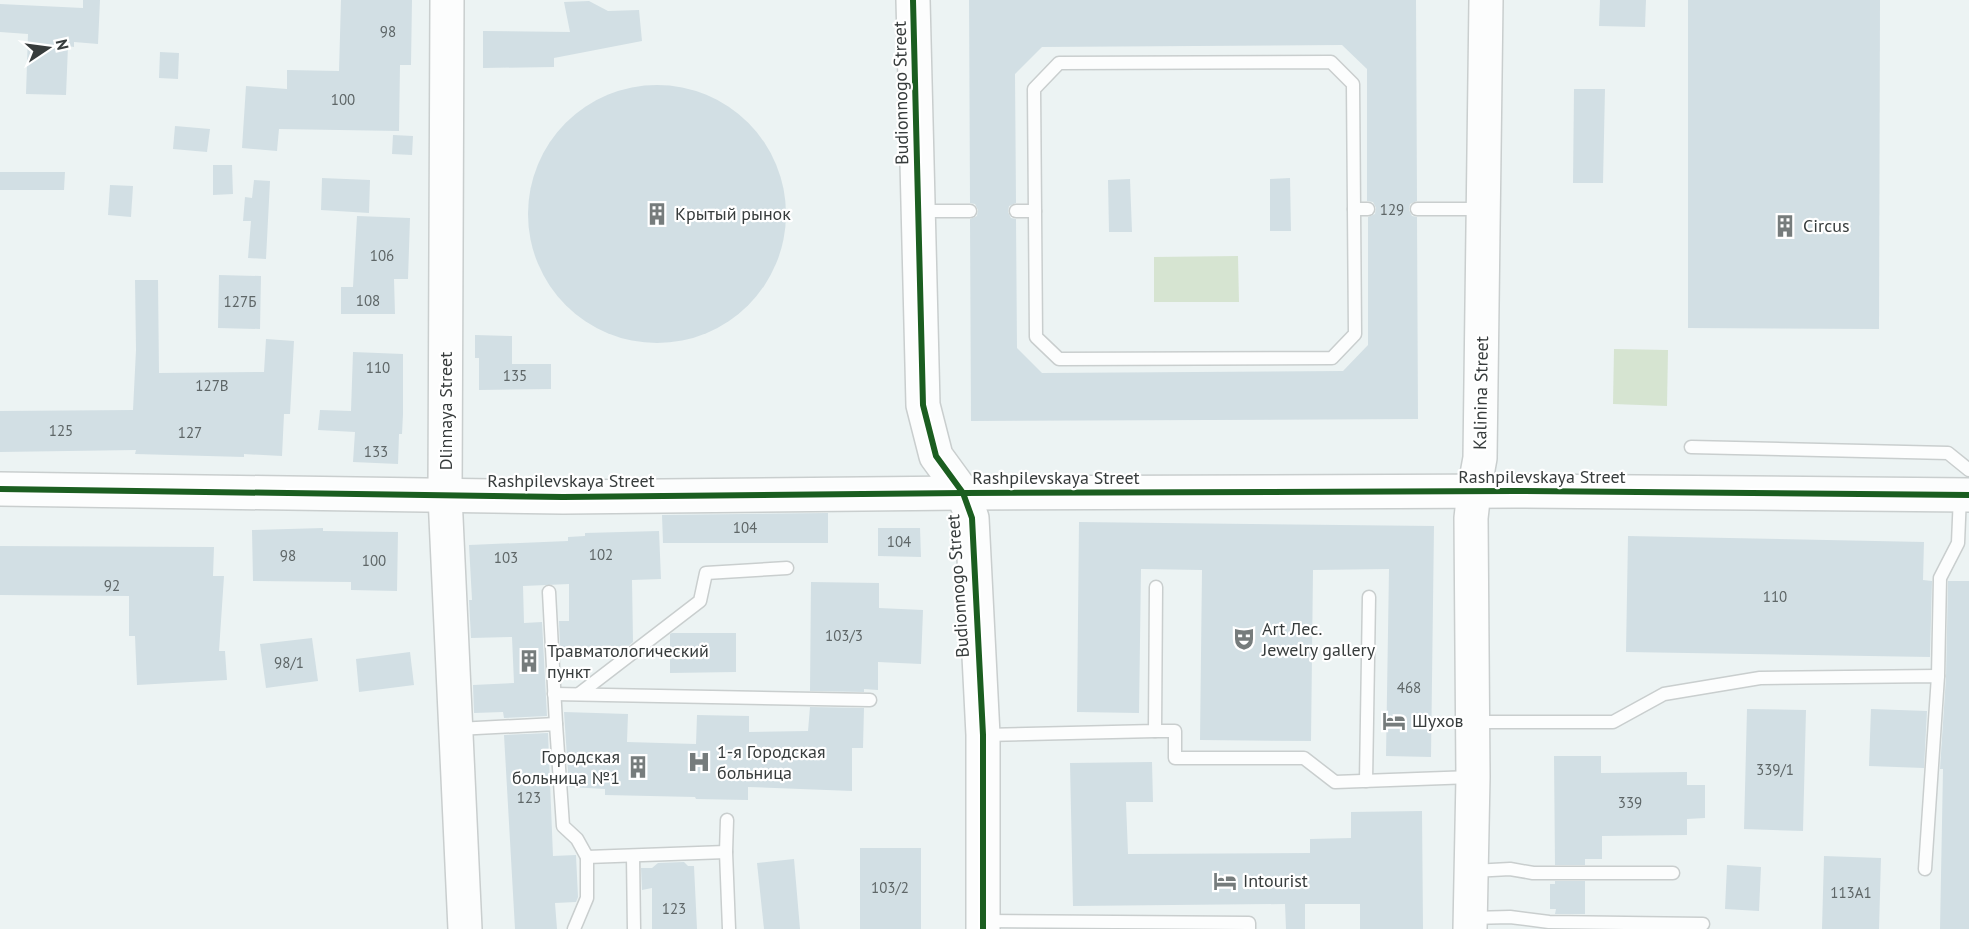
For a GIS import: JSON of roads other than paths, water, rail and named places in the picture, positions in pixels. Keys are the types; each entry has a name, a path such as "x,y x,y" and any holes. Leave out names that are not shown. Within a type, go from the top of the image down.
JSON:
{"street":[{"name":"Dlinnaya Street","path":"447,0 445,496 465,929"},
{"name":"Budionnogo Street","path":"913,0 923,405 936,456 963,493 972,518 983,735 983,925"},
{"name":"Kalinina Street","path":"1470,923 1473,777 1471,518 1480,458 1486,0"},
{"name":"Rashpilevskaya Street","path":"0,489 563,497 1966,487"}],"lane":[{"path":"1330,62 1353,84 1354,209 1355,334 1332,358 1059,359 1036,337 1034,89 1059,63 1330,62"},
{"path":"1354,209 1368,209"},
{"path":"1417,209 1484,209"},
{"path":"918,211 970,211"},
{"path":"1016,211 1035,211"},
{"path":"1691,447 1948,453 1966,487 1958,543 1940,578 1938,676 1925,869"},
{"path":"579,694 700,601 706,573 787,568"},
{"path":"1155,731 1156,586"},
{"path":"549,592 563,826 577,839 587,856 587,898 574,929"},
{"path":"1366,781 1369,597"},
{"path":"1473,722 1613,722 1664,694 1760,678 1938,676"},
{"path":"554,694 870,700"},
{"path":"456,729 556,724"},
{"path":"983,735 1175,731 1176,758 1304,758 1335,782 1473,777"},
{"path":"727,820 729,929"},
{"path":"587,856 726,852"},
{"path":"633,856 634,929"},
{"path":"1472,871 1510,869 1533,873 1673,873"},
{"path":"1470,923 1510,917 1549,922 1702,924"},
{"path":"983,925 1249,923 1249,929"}],"place":[{"name":"Крытый рынок","path":"657,214"},
{"name":"Circus","path":"1785,226"},
{"name":"Art Лес. Jewelry gallery","path":"1244,639"},
{"name":"Травматологический пункт","path":"529,661"},
{"name":"Шухов","path":"1394,721"},
{"name":"1-я Городская больница","path":"699,762"},
{"name":"Городская больница №1","path":"638,767"},
{"name":"Intourist","path":"1225,881"}]}
